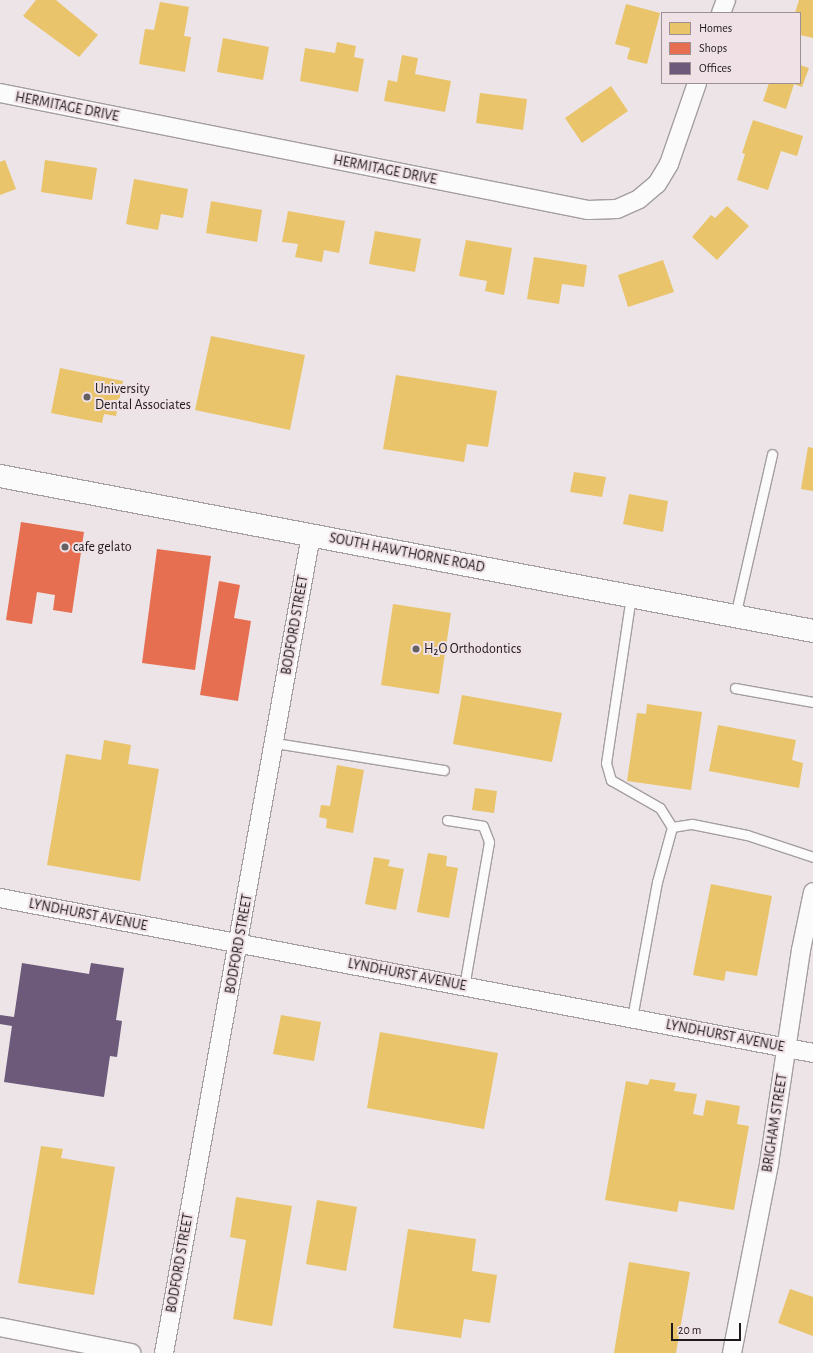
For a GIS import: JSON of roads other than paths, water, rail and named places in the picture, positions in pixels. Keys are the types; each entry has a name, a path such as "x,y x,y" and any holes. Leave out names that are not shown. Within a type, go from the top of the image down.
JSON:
{"main road":[{"name":"SOUTH HAWTHORNE ROAD","path":"0,476 813,631"}],"street":[{"path":"721,12 726,0"},
{"name":"HERMITAGE DRIVE","path":"0,93 588,210 618,209 639,200 657,184 669,164 697,84"},
{"name":"BODFORD STREET","path":"164,1353 240,942 311,535"},
{"name":"BRIGHAM STREET","path":"732,1353 769,1164 801,950 813,892"},
{"name":"LYNDHURST AVENUE","path":"0,898 240,942 813,1053"},
{"path":"0,1327 131,1353"}],"lane":[{"path":"735,616 772,454"},
{"path":"631,596 606,763 611,780 660,808 672,826 657,882 632,1018"},
{"path":"735,688 813,702"},
{"path":"275,743 444,770"},
{"path":"447,820 483,826 489,842 464,986"},
{"path":"672,826 692,824 747,835 813,857"}],"place":[{"name":"University Dental Associates","path":"87,397"},
{"name":"cafe gelato","path":"65,547"},
{"name":"H₂O Orthodontics","path":"416,649"}]}
